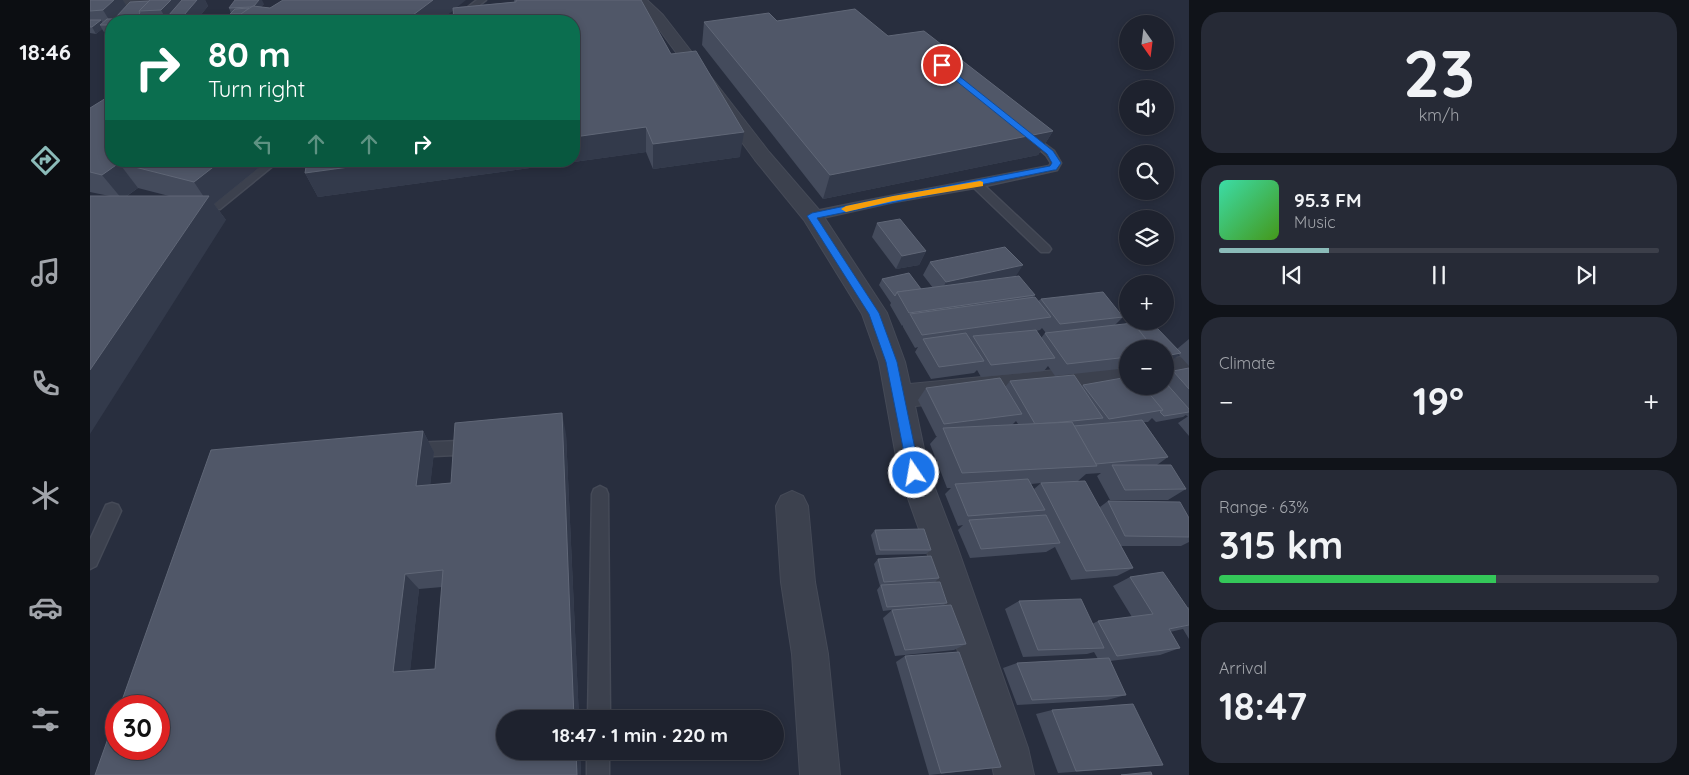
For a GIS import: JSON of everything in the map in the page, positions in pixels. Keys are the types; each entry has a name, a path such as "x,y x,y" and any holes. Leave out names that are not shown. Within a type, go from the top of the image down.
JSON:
{"street":[{"path":"639,0 658,18 762,156 812,216 874,313 892,362 914,473 941,546 1008,748 1014,775"},
{"path":"90,3 177,4"},
{"path":"898,396 1119,375"},
{"path":"792,506 798,582 810,654 820,775"}],"lane":[{"path":"462,15 482,0"},
{"path":"812,216 893,198 977,184 1054,168 1056,163 1050,153 1019,128"},
{"path":"182,208 210,208 216,206 266,167"},
{"path":"977,184 1045,249"},
{"path":"398,450 458,448 466,455 467,474"},
{"path":"598,710 600,494"},
{"path":"90,560 112,511"},
{"path":"598,760 598,775"}],"building":[{"path":"90,0 114,0 103,10 90,11"},
{"path":"150,0 171,0 161,10 139,11"},
{"path":"182,0 197,0 184,15 169,15"},
{"path":"235,0 259,0 251,7 229,8"},
{"path":"283,0 433,0 413,15 239,15 253,6 270,8"},
{"path":"516,0 641,0 671,54 696,51 744,132 653,144 646,127 580,136 580,15 454,15 453,8 516,2"},
{"path":"149,1 139,11 139,15 118,15 130,2"},
{"path":"249,8 241,14 230,14 235,9"},
{"path":"855,9 888,36 924,31 1053,131 830,175 704,22 769,13 777,21"},
{"path":"90,20 101,20 90,27"},
{"path":"105,99 105,167 113,167 102,175 90,172 90,108"},
{"path":"135,167 213,167 194,182"},
{"path":"306,167 349,167 305,173"},
{"path":"90,196 209,196 90,370"},
{"path":"900,219 926,251 902,256 877,223"},
{"path":"1005,247 1023,265 946,282 930,262"},
{"path":"909,273 921,289 897,292 895,296 882,279"},
{"path":"1019,276 1035,295 909,313 897,292"},
{"path":"1103,292 1119,312 1119,317 1060,324 1041,299"},
{"path":"1035,297 1051,317 922,335 910,314"},
{"path":"1119,325 1119,330 1139,330 1147,340 1119,340 1119,358 1067,364 1045,333"},
{"path":"1036,330 1055,358 991,365 973,336"},
{"path":"1139,330 1159,330 1168,340 1147,340"},
{"path":"966,333 984,361 939,367 923,339"},
{"path":"1174,346 1181,353 1174,354"},
{"path":"1189,368 1189,389 1174,372"},
{"path":"1074,375 1103,418 1035,424 1010,381"},
{"path":"1000,378 1022,414 944,424 926,388"},
{"path":"1119,379 1119,395 1150,395 1163,410 1109,419 1083,385"},
{"path":"1174,392 1189,409 1189,412 1164,416 1160,412 1163,410 1150,395 1174,395"},
{"path":"562,413 574,710 496,710 496,760 576,760 577,775 95,775 105,747 105,760 170,760 170,695 124,695 211,450 423,431 416,486 451,483 455,423","holes":["443,570 435,669 393,672 405,574"]},
{"path":"1142,420 1168,457 1096,464 1074,426"},
{"path":"1072,422 1097,466 962,473 943,428"},
{"path":"1112,465 1171,465 1186,489 1125,490"},
{"path":"1028,479 1045,510 968,516 955,484"},
{"path":"1085,481 1133,568 1086,571 1041,483"},
{"path":"1108,501 1180,502 1189,518 1189,537 1125,536"},
{"path":"1046,515 1060,543 981,549 969,520"},
{"path":"924,529 931,550 880,550 875,530"},
{"path":"931,556 939,578 884,582 878,559"},
{"path":"1163,572 1189,610 1189,625 1169,629 1180,648 1117,656 1098,621 1153,614 1130,577"},
{"path":"940,582 947,603 887,607 881,585"},
{"path":"1081,599 1104,648 1038,650 1019,601"},
{"path":"951,605 966,644 905,650 892,610"},
{"path":"959,652 1001,767 941,773 905,656"},
{"path":"1109,658 1126,695 1032,700 1017,663"},
{"path":"1133,704 1163,765 1076,771 1052,710"},
{"path":"1151,772 1152,775 1121,775"}],"slow traffic":[{"path":"846,209 893,198 980,184"}],"route":[{"path":"914,473 892,362 874,313 812,216 893,198 977,184 1054,168 1056,163 1050,153 942,65"}]}
